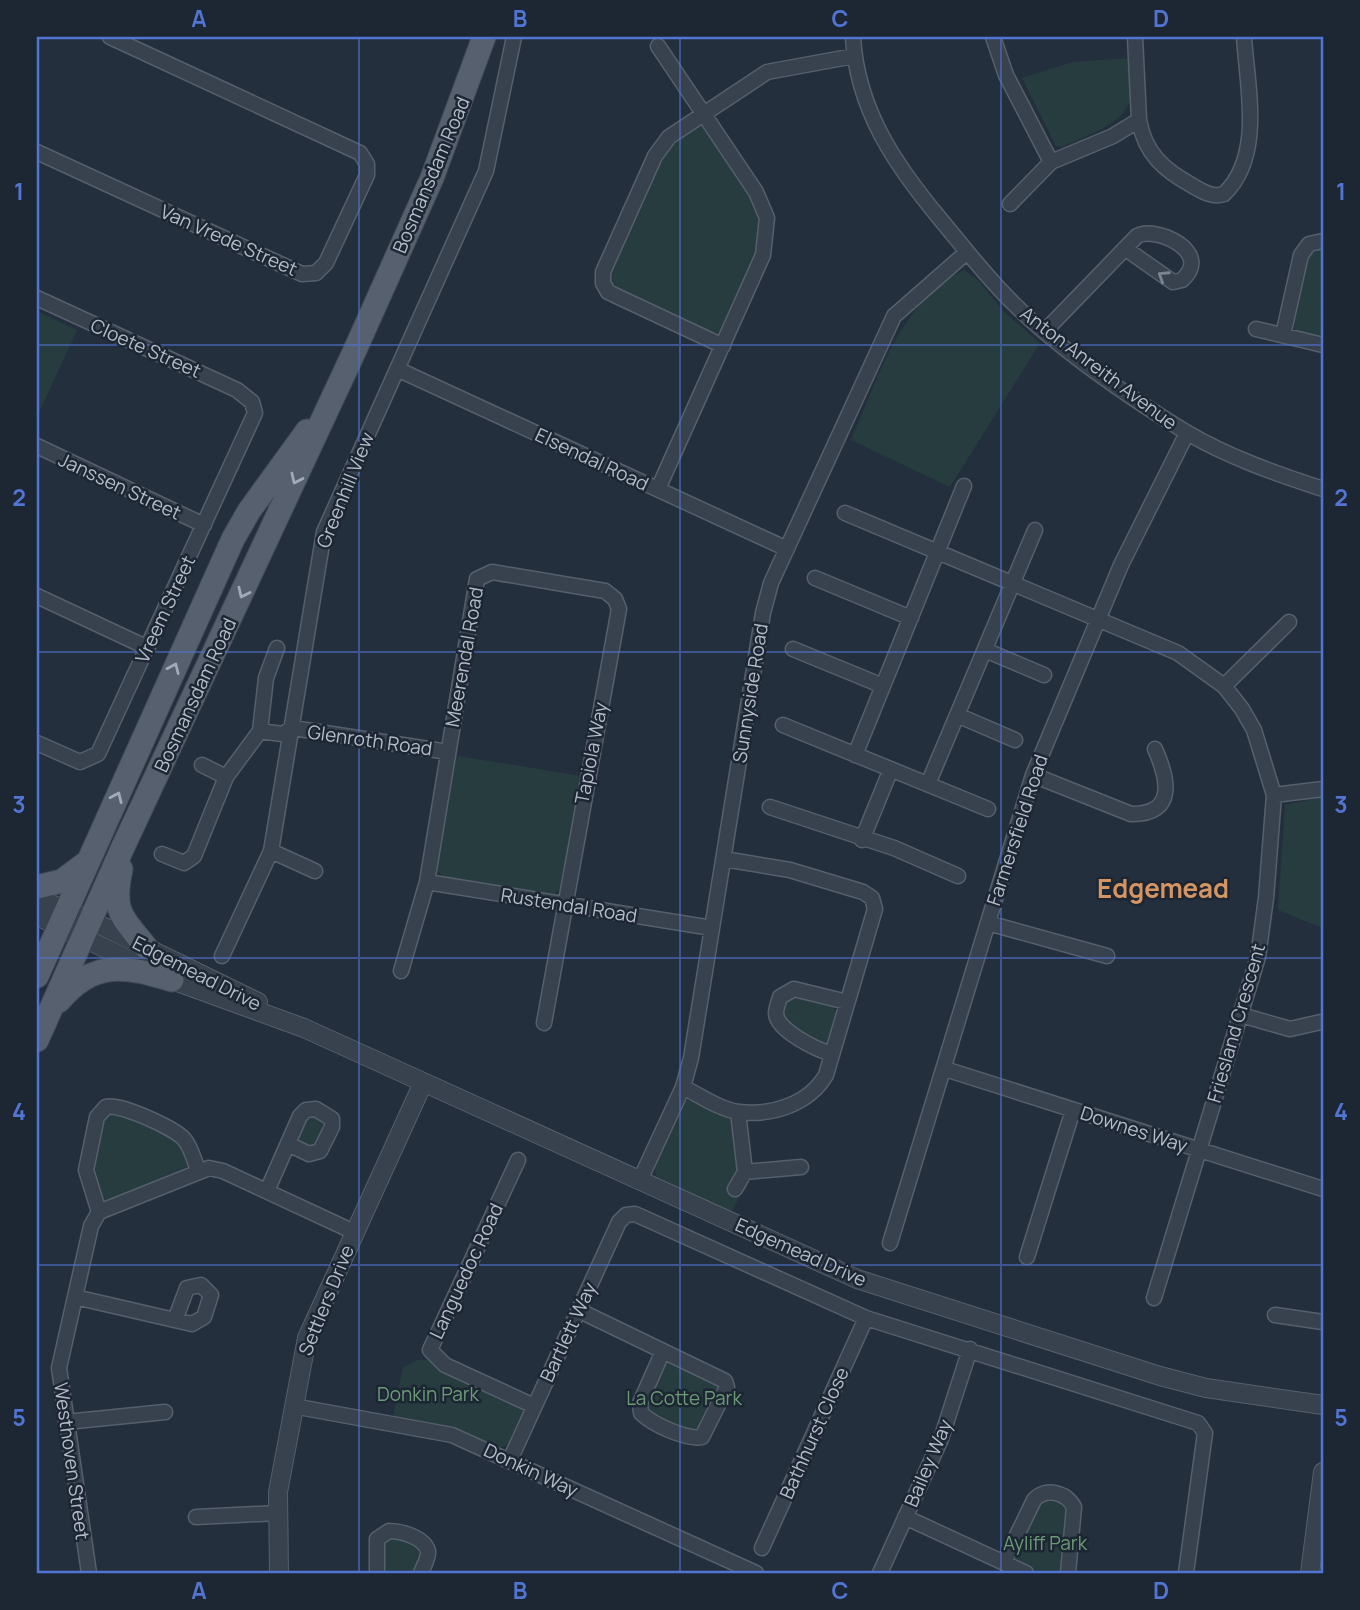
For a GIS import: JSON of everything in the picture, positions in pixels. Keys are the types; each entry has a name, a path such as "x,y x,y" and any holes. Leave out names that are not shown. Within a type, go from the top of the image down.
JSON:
{"main road":[{"name":"Bosmansdam Road","path":"37,1040 432,178 484,37"},
{"name":"Bosmansdam Road","path":"37,976 233,539 262,492 305,434 355,350"},
{"path":"127,839 117,889 118,909 124,923 146,947"},
{"path":"37,887 64,880 90,859"},
{"path":"47,1017 70,989 99,971 128,968 172,980"}],"street":[{"name":"Van Vrede Street","path":"37,152 302,274 316,273 326,263 367,175 367,164 360,153 110,37"},
{"name":"Greenhill View","path":"222,956 271,851 293,728 320,543 486,171 514,37"},
{"name":"Anton Anreith Avenue","path":"853,37 854,55 879,134 900,170 967,252 1014,304 1045,331 1187,433 1281,476 1323,489"},
{"path":"993,37 1006,75 1051,162"},
{"path":"1135,37 1139,120 1147,147 1163,168 1213,195 1224,194 1231,186 1249,144 1244,37"},
{"path":"658,46 755,192 766,218 763,255 658,489"},
{"path":"723,346 612,296 602,279 655,156 669,138 767,72 854,55"},
{"path":"1010,204 1051,162 1113,136 1139,120"},
{"path":"1283,335 1301,255 1309,244 1323,241"},
{"path":"1045,331 1126,249"},
{"name":"Sunnyside Road","path":"640,1180 683,1087 691,1058 765,604 787,549 894,316 967,252"},
{"name":"Cloete Street","path":"37,298 237,390 252,402"},
{"path":"1256,329 1323,345"},
{"name":"Elsendal Road","path":"397,369 787,549"},
{"name":"Vreem Street","path":"37,743 80,762 93,759 148,648 254,419 252,402"},
{"name":"Farmersfield Road","path":"890,1243 1033,775 1098,620 1187,433"},
{"name":"Janssen Street","path":"37,446 204,525"},
{"path":"855,755 940,553 964,486"},
{"name":"Friesland Crescent","path":"845,513 1178,653 1224,686 1254,730 1274,795 1258,957 1154,1297"},
{"path":"928,784 1035,530"},
{"name":"Meerendal Road","path":"401,971 427,882 475,584 481,575 492,572 604,591 617,602"},
{"path":"815,578 911,618"},
{"path":"37,596 148,648"},
{"name":"Tapiola Way","path":"544,1023 563,904 619,609 617,602"},
{"path":"1224,686 1289,622"},
{"path":"162,854 184,863 192,859 226,777 260,731 266,678 277,648"},
{"path":"793,649 883,686"},
{"path":"985,650 1044,675"},
{"path":"957,715 1015,740"},
{"path":"783,725 988,809"},
{"name":"Glenroth Road","path":"260,731 282,734 293,728 448,751"},
{"path":"1033,775 1131,814 1141,814 1154,809 1162,801 1166,791 1166,775 1155,749"},
{"path":"201,765 226,777"},
{"path":"863,839 891,769"},
{"path":"1274,795 1323,789"},
{"path":"770,807 894,848 958,876"},
{"path":"271,851 315,871"},
{"path":"683,1087 738,1112 789,1107 801,1101 821,1084 875,909 870,895 790,870 724,859"},
{"name":"Rustendal Road","path":"427,882 712,928"},
{"path":"37,898 63,919 86,929"},
{"path":"37,916 63,919"},
{"path":"988,923 1107,956"},
{"name":"Edgemead Drive","path":"86,929 146,947 222,982 303,1028"},
{"name":"Edgemead Drive","path":"86,929 172,980 303,1028 857,1279 1195,1385 1323,1405"},
{"path":"832,1054 806,1045 778,1019 776,1010 784,992 794,989 847,1002"},
{"path":"1241,1015 1290,1029 1321,1022"},
{"name":"Downes Way","path":"945,1069 1323,1189"},
{"name":"Settlers Drive","path":"279,1573 277,1513 293,1406 307,1338 423,1083"},
{"path":"198,1170 182,1137 121,1107 106,1107 97,1117 86,1170 99,1212 198,1170 218,1169 354,1232"},
{"path":"1027,1256 1073,1110"},
{"path":"735,1189 744,1172 738,1112"},
{"path":"267,1191 288,1143"},
{"name":"Languedoc Road","path":"517,1160 430,1350 435,1359 445,1365 534,1406"},
{"path":"744,1172 801,1167"},
{"name":"Westhoven Street","path":"89,1573 60,1368 91,1226 99,1212"},
{"name":"Edgemead Drive","path":"635,1214 866,1318 970,1349 1201,1425 1205,1433 1186,1573"},
{"name":"Bartlett Way","path":"510,1460 619,1222 626,1215 635,1214"},
{"path":"75,1297 175,1320"},
{"path":"578,1310 663,1351 726,1382 721,1403 702,1437 692,1438 641,1413 640,1404 663,1351"},
{"path":"1275,1315 1323,1322"},
{"name":"Bathhurst Close","path":"762,1548 866,1318"},
{"name":"Bailey Way","path":"880,1573 941,1439 970,1349"},
{"name":"Donkin Way","path":"293,1406 452,1435 750,1572"},
{"path":"66,1422 164,1412"},
{"path":"1315,1563 1323,1472"},
{"path":"1004,1562 1034,1500 1048,1491 1070,1500 1075,1511 1068,1573"},
{"path":"196,1517 277,1513"},
{"path":"905,1517 1026,1573"},
{"path":"377,1573 377,1539 383,1533 397,1531 414,1538 428,1550 421,1573"}],"green space":[{"path":"1130,58 1133,88 1123,112 1094,133 1062,147 1056,146 1022,78 1072,62"},
{"path":"696,126 705,128 737,172 753,197 761,220 759,249 749,277 721,331 714,334 612,288 608,274 667,147"},
{"path":"1323,247 1323,340 1296,332 1293,326 1306,258 1313,249"},
{"path":"964,270 979,281 1003,311 1040,343 950,487 851,440 882,368 907,321 942,283"},
{"path":"37,311 77,330 37,417"},
{"path":"452,755 581,776 560,888 555,894 445,879 435,867"},
{"path":"1323,797 1323,928 1278,910 1285,805"},
{"path":"790,995 834,1006 837,1016 826,1045 815,1045 785,1019 783,1012"},
{"path":"689,1099 729,1115 733,1120 739,1170 731,1190 740,1195 731,1213 656,1176 654,1165 682,1103"},
{"path":"114,1110 177,1138 189,1166 108,1201 100,1199 90,1169 102,1118"},
{"path":"310,1113 329,1124 315,1150 297,1141"},
{"name":"Donkin Park","path":"418,1360 427,1360 521,1406 524,1413 511,1444 497,1448 455,1431 393,1416 403,1367"},
{"name":"La Cotte Park","path":"668,1361 718,1383 720,1389 704,1428 690,1433 649,1413 645,1405 663,1364"},
{"name":"Ayliff Park","path":"1050,1497 1069,1505 1063,1573 1034,1573 1016,1561 1016,1553 1032,1516"},
{"path":"396,1534 423,1550 417,1573 382,1573 383,1545"}],"district":[{"name":"Edgemead","path":"1163,888"}]}
